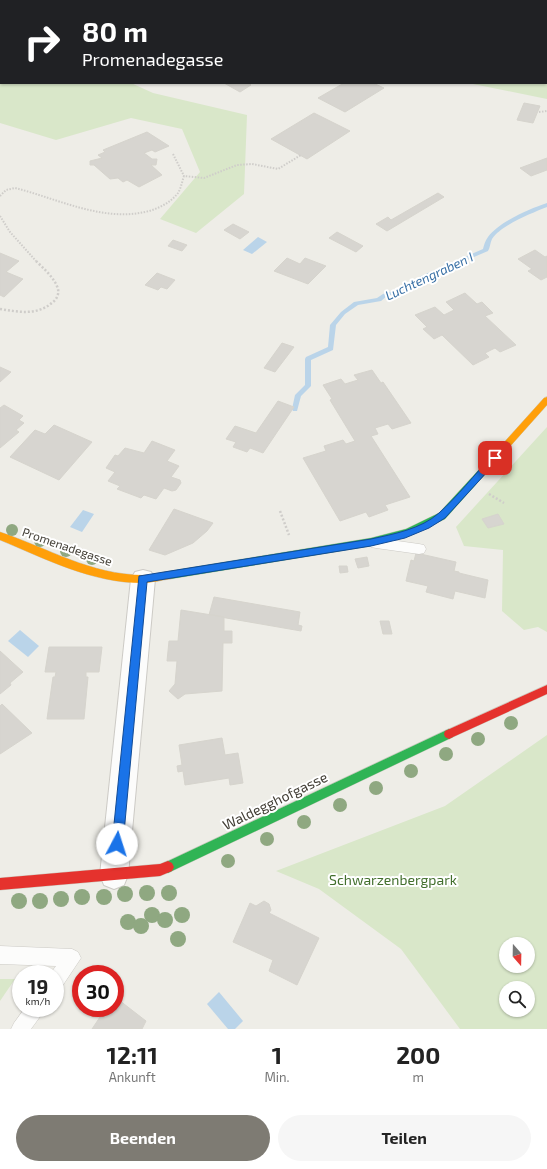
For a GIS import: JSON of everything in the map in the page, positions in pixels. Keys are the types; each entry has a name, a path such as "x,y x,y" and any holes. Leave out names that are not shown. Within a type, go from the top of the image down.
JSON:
{"street":[{"name":"Promenadegasse","path":"0,536 95,572 121,578 143,578 402,536 426,526 442,516 547,400"},
{"path":"114,875 143,578"},
{"name":"Waldegghofgasse","path":"0,884 160,870 187,859 366,773 547,689"}],"lane":[{"path":"371,542 419,549"},
{"path":"0,955 72,958 64,969"},
{"path":"20,1029 29,1017"}],"path":[{"path":"539,112 547,111"},
{"path":"0,196 6,190 15,188 103,212 124,215 145,213 166,205 179,191 184,176 173,154"},
{"path":"184,176 204,178 237,165 252,164 278,169 301,155"},
{"path":"0,216 6,227 40,264 55,283 58,289 58,296 52,303 41,311 28,313 0,309"},
{"path":"280,511 291,542"}],"green space":[{"path":"0,84 133,84 153,93 247,115 244,194 196,233 160,219 200,172 182,129 131,118 56,140 0,123"},
{"path":"473,84 547,84 547,99"},
{"path":"547,427 547,632 538,627 524,630 502,611 503,550 464,546 456,527"},
{"name":"Schwarzenbergpark","path":"547,735 547,1029 460,1029 401,949 319,889 276,871 445,806"},
{"path":"0,979 12,979 12,983 0,1001"}],"water":[{"path":"258,237 267,242 252,254 243,250"},
{"path":"83,510 94,514 82,532 70,527"},
{"path":"20,630 39,646 28,657 8,641"},
{"path":"219,992 243,1021 235,1029 228,1029 207,1004"}],"building":[{"path":"226,84 251,85 240,92"},
{"path":"342,84 375,84 384,88 345,112 318,98"},
{"path":"524,103 540,106 533,123 517,120"},
{"path":"314,113 350,131 307,159 271,139"},
{"path":"147,132 169,146 155,152 152,150 144,153 152,159 157,159 156,165 151,165 162,175 139,187 127,180 123,182 118,178 110,179 94,165 90,165 90,161 102,158 98,155 105,152 103,150"},
{"path":"547,158 547,170 531,176 520,168"},
{"path":"438,193 444,197 387,231 376,224 388,217 391,220"},
{"path":"233,224 249,232 240,239 224,230"},
{"path":"337,232 363,246 356,252 329,238"},
{"path":"173,240 187,245 182,251 168,246"},
{"path":"535,250 545,257 547,256 547,277 541,280 528,271 532,269 518,259"},
{"path":"0,253 19,261 6,272 23,279 4,297 0,295"},
{"path":"287,258 300,264 305,258 326,266 308,284 274,271"},
{"path":"157,273 175,280 167,289 161,287 158,290 145,285"},
{"path":"465,293 477,304 482,302 493,313 485,316 516,345 500,352 495,348 485,353 489,357 473,365 442,335 434,339 423,329 427,327 415,315 435,307 444,315 454,310 446,302"},
{"path":"282,343 294,347 275,372 264,368"},
{"path":"0,367 11,372 0,382"},
{"path":"372,370 381,383 383,382 411,423 392,429 388,424 375,428 378,434 371,436 410,497 385,505 388,510 369,517 366,512 340,521 303,458 326,451 324,446 343,440 346,444 355,441 330,400 332,399 323,385 341,379 345,384 358,380 354,375"},
{"path":"278,401 294,407 263,453 250,448 247,452 233,447 236,442 226,439 235,426 256,433"},
{"path":"4,405 23,416 19,420 24,423 16,430 19,432 0,448 0,408"},
{"path":"54,425 92,442 59,480 10,457 35,430 45,434"},
{"path":"152,441 175,450 167,461 179,466 171,477 180,480 181,483 176,490 172,491 164,488 156,499 144,495 141,498 117,489 120,486 108,481 115,472 106,468 115,455 118,456 125,448 144,453"},
{"path":"174,509 213,523 207,531 193,543 165,555 149,550"},
{"path":"498,514 504,524 488,528 482,519"},
{"path":"416,553 456,562 454,571 488,580 485,598 455,591 453,599 426,592 428,586 406,581 411,560 414,561"},
{"path":"367,557 369,566 358,568 355,559"},
{"path":"339,566 347,566 348,572 340,573"},
{"path":"214,597 300,612 298,625 302,626 301,631 209,615"},
{"path":"181,610 224,617 224,631 232,631 232,643 223,643 222,691 185,694 178,699 169,691 175,684 177,661 167,661 169,641 178,641"},
{"path":"380,621 389,621 392,634 383,634"},
{"path":"49,647 102,647 99,672 86,672 86,677 88,677 84,719 47,719 53,677 55,677 56,672 45,672"},
{"path":"0,651 23,672 0,694"},
{"path":"2,704 32,733 0,754 0,706"},
{"path":"222,738 225,755 238,753 243,783 230,785 229,778 185,785 183,771 178,772 177,766 182,765 179,745"},
{"path":"264,901 269,904 271,910 269,913 319,938 297,985 269,971 273,960 233,942 250,903 256,906"},
{"path":"124,1004 146,1021 142,1029 92,1029 100,1017 124,1017"}],"waterway":[{"name":"Luchtengraben I","path":"295,409 298,395 308,386 308,359 331,348 333,325 343,313 356,303 379,300 385,295 411,287 423,277 486,250 490,238 502,227 517,218 547,205"}],"traffic: fast":[{"path":"170,575 371,542 408,532 442,516 502,450"},
{"path":"168,867 449,734"}],"traffic: slow":[{"path":"502,450 547,400"},
{"path":"0,536 70,564 106,575 143,579 170,575"}],"traffic: jam":[{"path":"449,734 547,689"},
{"path":"0,884 160,870 168,867"}],"route":[{"path":"117,844 143,578 402,536 426,526 442,516 495,458"}]}
